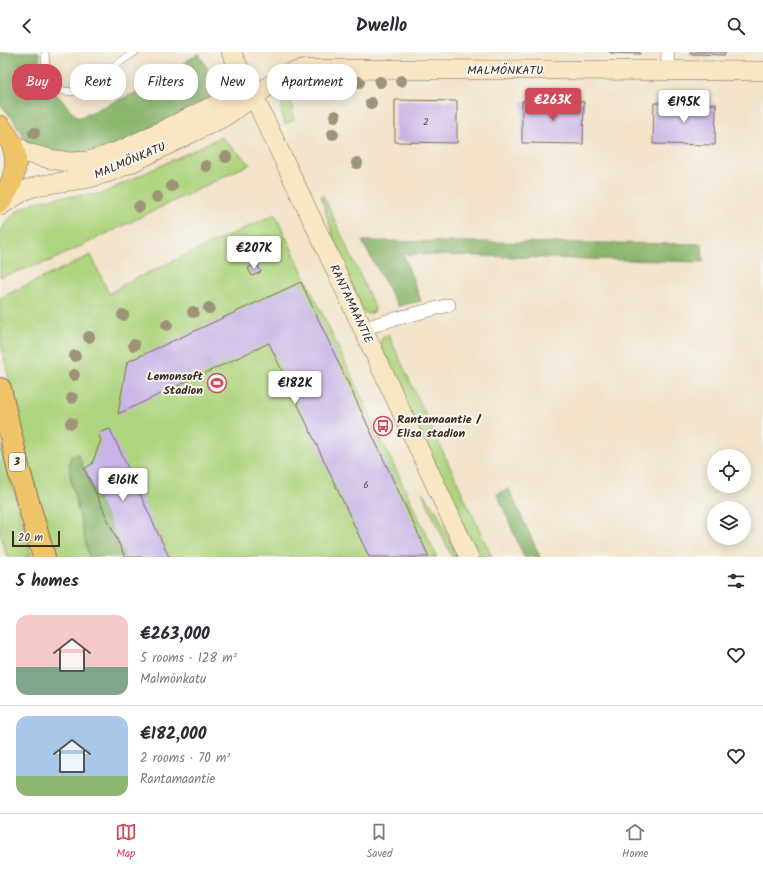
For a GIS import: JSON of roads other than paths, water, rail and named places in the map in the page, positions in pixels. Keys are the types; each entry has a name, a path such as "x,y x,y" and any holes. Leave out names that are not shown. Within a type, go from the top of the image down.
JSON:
{"highway":[{"name":"3","path":"0,389 19,471 44,557"}],"main road":[{"name":"RANTAMAANTIE","path":"231,52 237,64"},
{"name":"MALMÖNKATU","path":"259,93 286,74 306,70 667,61 763,71"},
{"name":"MALMÖNKATU","path":"6,134 27,153 69,162 88,161 124,149 217,104 238,100"},
{"name":"MALMÖNKATU","path":"0,206 26,190 59,182 90,178 131,163 224,117 250,100"},
{"name":"RANTAMAANTIE","path":"255,100 469,557"},
{"path":"0,202 11,185 15,172 15,159 6,134"}],"street":[{"path":"363,329 387,321 449,305"}],"lane":[{"path":"45,52 46,70 52,80 63,91 74,92 135,52"}],"place":[{"name":"Lemonsoft Stadion","path":"217,383"},
{"name":"Rantamaantie / Elisa stadion","path":"383,426"}]}
